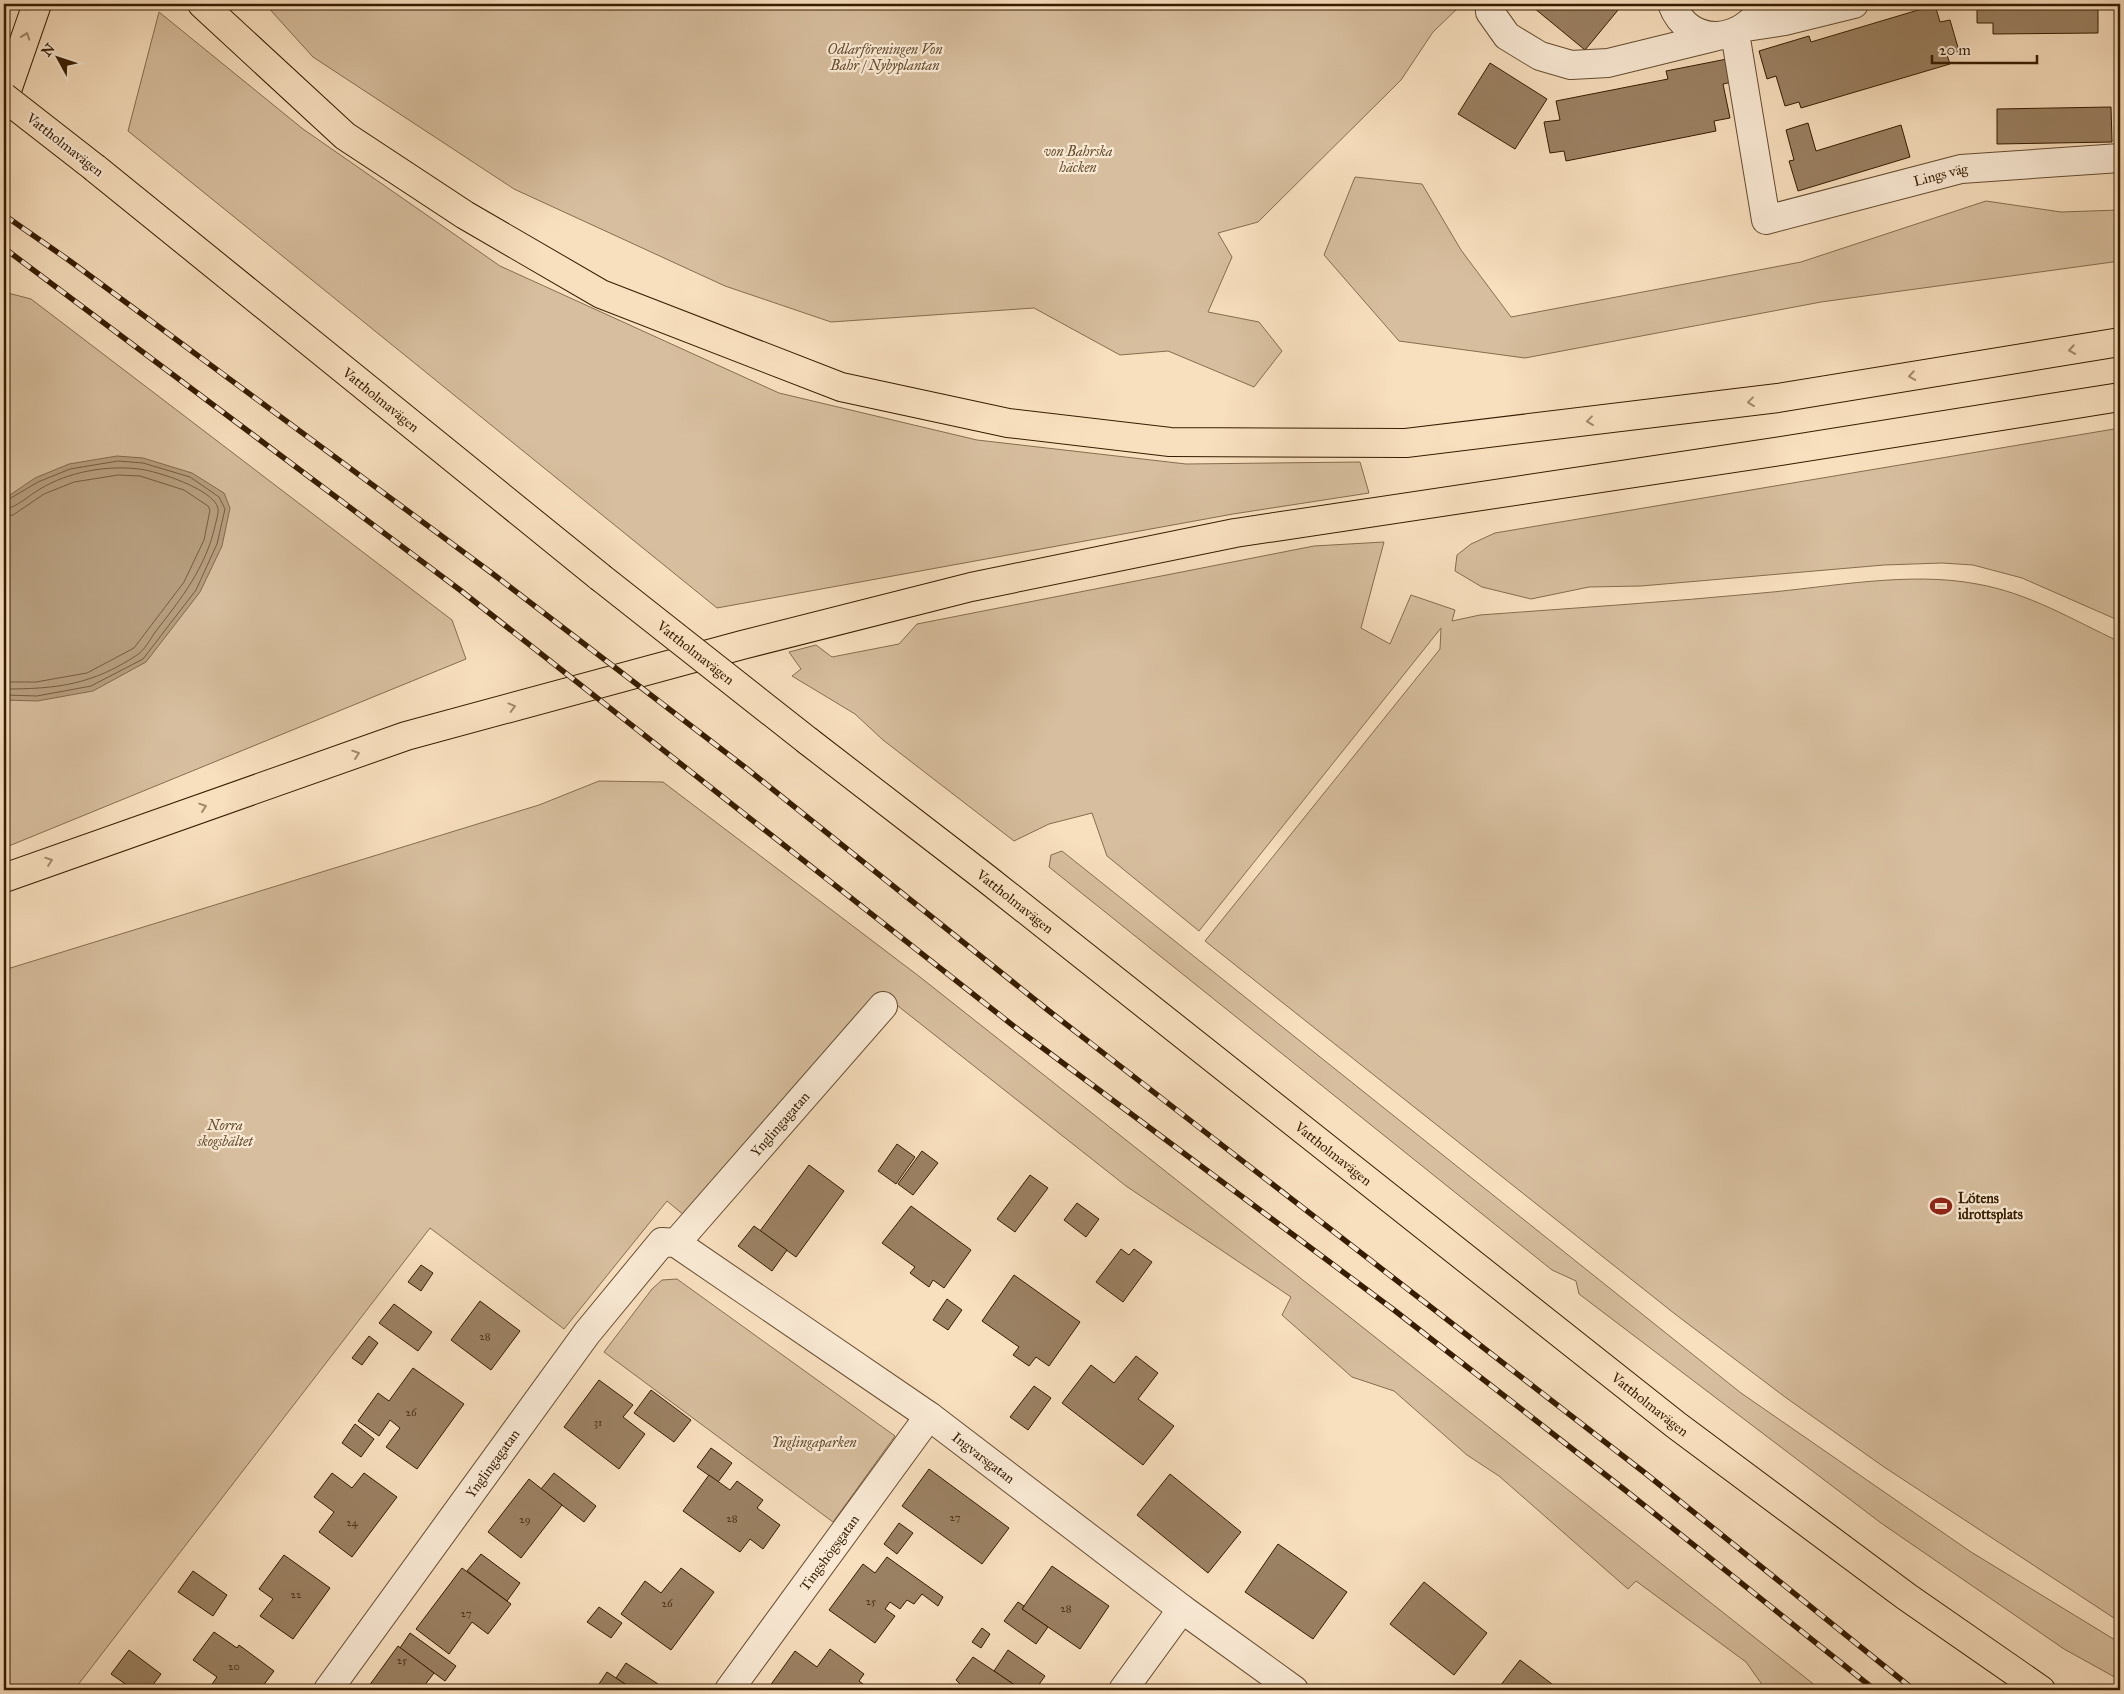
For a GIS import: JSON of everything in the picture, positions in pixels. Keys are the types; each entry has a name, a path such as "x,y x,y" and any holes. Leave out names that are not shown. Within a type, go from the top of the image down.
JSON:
{"main road":[{"path":"4,98 37,4"},
{"path":"202,4 345,136 465,215 601,294 841,387 1008,423 1170,442 1406,443 1778,398 2120,342"},
{"name":"Vattholmavägen","path":"4,98 95,168 600,578 987,878 1676,1425 1907,1597 2041,1690"},
{"path":"4,878 406,736 742,645 971,587 1235,533 1780,452 2120,397"}],"street":[{"path":"1672,4 1675,12 1685,24 1698,32 1732,32 1758,16 1764,4"},
{"path":"1490,12 1507,36 1540,56 1571,65 1608,63 1854,4"},
{"name":"Lings väg","path":"1732,32 1766,220 1961,169 2120,158"},
{"name":"Ynglingagatan","path":"328,1690 587,1333 883,1006"},
{"name":"Ingvarsgatan","path":"669,1242 929,1416 1182,1609 1294,1690"},
{"name":"Tingshögsgatan","path":"729,1690 929,1416"},
{"path":"1123,1690 1182,1609"}],"green space":[{"path":"265,4 1462,4 1433,32 1401,80 1258,222 1218,233 1232,257 1208,312 1259,322 1282,351 1254,387 1168,351 1120,355 1034,308 831,322 725,286 514,189 313,57"},
{"path":"159,12 303,129 500,266 779,393 977,440 1186,464 1360,462 1369,493 1233,514 717,608 128,131"},
{"path":"1355,177 1422,184 1461,250 1511,317 1801,262 1986,201 2061,212 2120,210 2120,261 1821,302 1525,358 1399,341 1324,255"},
{"path":"4,292 31,299 452,620 466,659 4,848"},
{"path":"2120,428 2120,621 2022,578 1973,565 1942,563 1884,565 1641,586 1589,587 1531,599 1482,587 1455,571 1457,555 1471,544 1495,533"},
{"path":"1384,542 1361,628 1390,644 1411,595 1455,610 1452,621 1480,615 1727,596 1870,581 1924,579 1951,580 1977,584 2015,594 2050,608 2120,642 2120,1092 2118,1096 2120,1098 2120,1622 1884,1467 1785,1397 1675,1314 1205,941 1440,649 1441,628 1199,931 1107,856 1092,813 1049,824 1014,841 883,740 855,714 792,676 801,669 789,652 816,645 832,657 899,644 917,624 1314,546"},
{"name":"Norra skogsbältet","path":"599,781 663,782 920,977 1821,1690 1766,1690 1746,1662 1636,1581 1628,1589 1499,1476 1467,1455 1394,1391 1352,1377 1282,1315 1291,1297 1126,1186 898,1006 702,1230 667,1201 564,1329 430,1228 74,1690 4,1690 4,970 539,805"},
{"path":"1062,851 1741,1393 1971,1552 2120,1643 2120,1680 2064,1649 1881,1523 1579,1294 1576,1281 1552,1270 1049,867 1051,855"},
{"name":"Ynglingaparken","path":"677,1279 895,1436 833,1522 604,1352 652,1289 662,1280"}],"water":[{"path":"117,456 143,458 192,473 224,493 230,508 222,546 200,592 146,662 93,691 37,701 4,700 4,499 35,478 69,464"}],"building":[{"path":"1537,4 1623,4 1585,50 1534,8"},
{"path":"1977,4 2098,4 2098,33 1993,34 1993,23 1977,23"},
{"path":"1935,5 1940,22 1950,20 1959,51 1947,55 1950,64 1801,108 1799,102 1785,106 1776,76 1767,79 1759,51 1809,36 1811,42"},
{"path":"1727,59 1732,82 1723,84 1730,118 1714,121 1716,131 1566,161 1564,151 1550,153 1544,122 1560,120 1556,101 1668,79 1666,71"},
{"path":"1490,63 1547,99 1515,149 1458,114"},
{"path":"2111,107 2112,142 1997,144 1997,109"},
{"path":"1808,123 1816,151 1901,125 1910,157 1798,191 1789,161 1794,160 1786,130"},
{"path":"897,1144 915,1157 896,1184 878,1171"},
{"path":"922,1151 938,1163 913,1195 898,1184"},
{"path":"809,1165 844,1191 796,1257 760,1231"},
{"path":"1030,1175 1048,1188 1015,1232 997,1219"},
{"path":"1077,1203 1099,1219 1086,1237 1064,1220"},
{"path":"911,1206 971,1250 944,1288 933,1280 929,1287 910,1273 915,1267 882,1243"},
{"path":"754,1226 787,1250 772,1271 738,1246"},
{"path":"1121,1249 1129,1255 1134,1249 1152,1262 1123,1302 1096,1282"},
{"path":"421,1265 433,1273 421,1291 408,1282"},
{"path":"1014,1275 1080,1322 1049,1366 1036,1357 1029,1366 1013,1355 1019,1347 982,1321"},
{"path":"947,1299 962,1310 948,1330 933,1320"},
{"path":"480,1301 520,1331 491,1370 451,1340"},
{"path":"394,1304 432,1332 418,1351 379,1323"},
{"path":"369,1336 378,1343 362,1365 352,1358"},
{"path":"1136,1356 1158,1373 1138,1399 1174,1426 1143,1465 1062,1403 1091,1365 1114,1383"},
{"path":"413,1368 464,1404 417,1469 386,1447 400,1428 390,1420 379,1436 358,1421 378,1393 389,1401"},
{"path":"599,1380 633,1405 623,1417 645,1434 619,1469 564,1427"},
{"path":"1034,1386 1051,1398 1028,1430 1010,1417"},
{"path":"651,1390 691,1420 674,1442 634,1413"},
{"path":"355,1424 374,1439 361,1457 342,1443"},
{"path":"711,1448 732,1463 718,1482 697,1467"},
{"path":"929,1469 1009,1528 982,1564 902,1506"},
{"path":"332,1473 352,1488 364,1473 397,1497 352,1557 319,1532 334,1512 314,1497"},
{"path":"554,1473 596,1506 584,1522 541,1489"},
{"path":"1170,1474 1241,1532 1208,1573 1137,1515"},
{"path":"709,1475 730,1490 737,1481 763,1500 757,1508 780,1525 763,1549 750,1539 740,1552 683,1511"},
{"path":"529,1479 562,1505 521,1558 488,1532"},
{"path":"899,1523 913,1533 897,1554 884,1544"},
{"path":"1278,1544 1347,1592 1313,1639 1245,1592"},
{"path":"481,1554 520,1583 507,1601 467,1571"},
{"path":"284,1555 330,1588 293,1639 260,1616 273,1599 259,1589"},
{"path":"887,1557 943,1597 938,1606 922,1594 914,1604 907,1600 900,1609 890,1602 885,1609 895,1616 875,1643 829,1610 863,1564 875,1573"},
{"path":"1052,1566 1109,1606 1080,1649 1022,1609"},
{"path":"462,1568 511,1604 488,1634 472,1622 449,1654 416,1629"},
{"path":"681,1568 714,1592 671,1650 621,1614 645,1581 661,1593"},
{"path":"193,1571 227,1595 213,1616 178,1592"},
{"path":"1424,1582 1487,1633 1454,1675 1390,1624"},
{"path":"1018,1602 1024,1606 1022,1609 1048,1627 1036,1644 1004,1621"},
{"path":"599,1607 622,1623 611,1638 587,1622"},
{"path":"982,1628 990,1634 981,1648 972,1642"},
{"path":"214,1632 237,1648 239,1645 274,1671 260,1690 208,1690 217,1677 193,1660"},
{"path":"410,1633 456,1666 445,1681 400,1648"},
{"path":"398,1646 434,1673 421,1690 366,1690"},
{"path":"830,1649 864,1674 859,1681 871,1690 767,1690 795,1651 817,1667"},
{"path":"129,1650 161,1674 149,1690 134,1690 111,1674"},
{"path":"1008,1650 1045,1676 1035,1690 1022,1690 994,1671"},
{"path":"973,1657 1022,1690 955,1690 960,1684 956,1680"},
{"path":"1520,1660 1560,1690 1497,1690"},
{"path":"626,1663 658,1684 654,1690 634,1690 616,1678"},
{"path":"607,1672 634,1690 595,1690"}],"railway":[{"path":"4,215 70,261 493,574 746,768 1049,1011 1645,1473 1914,1690"},
{"path":"4,248 460,590 1020,1031 1394,1310 1625,1490 1875,1690"}],"place":[{"name":"Lötens idrottsplats","path":"1941,1206"}],"park label":[{"name":"Odlarföreningen Von Bahr / Nybyplantan","path":"885,58"},
{"name":"von Bahrska häcken","path":"1078,160"}]}
